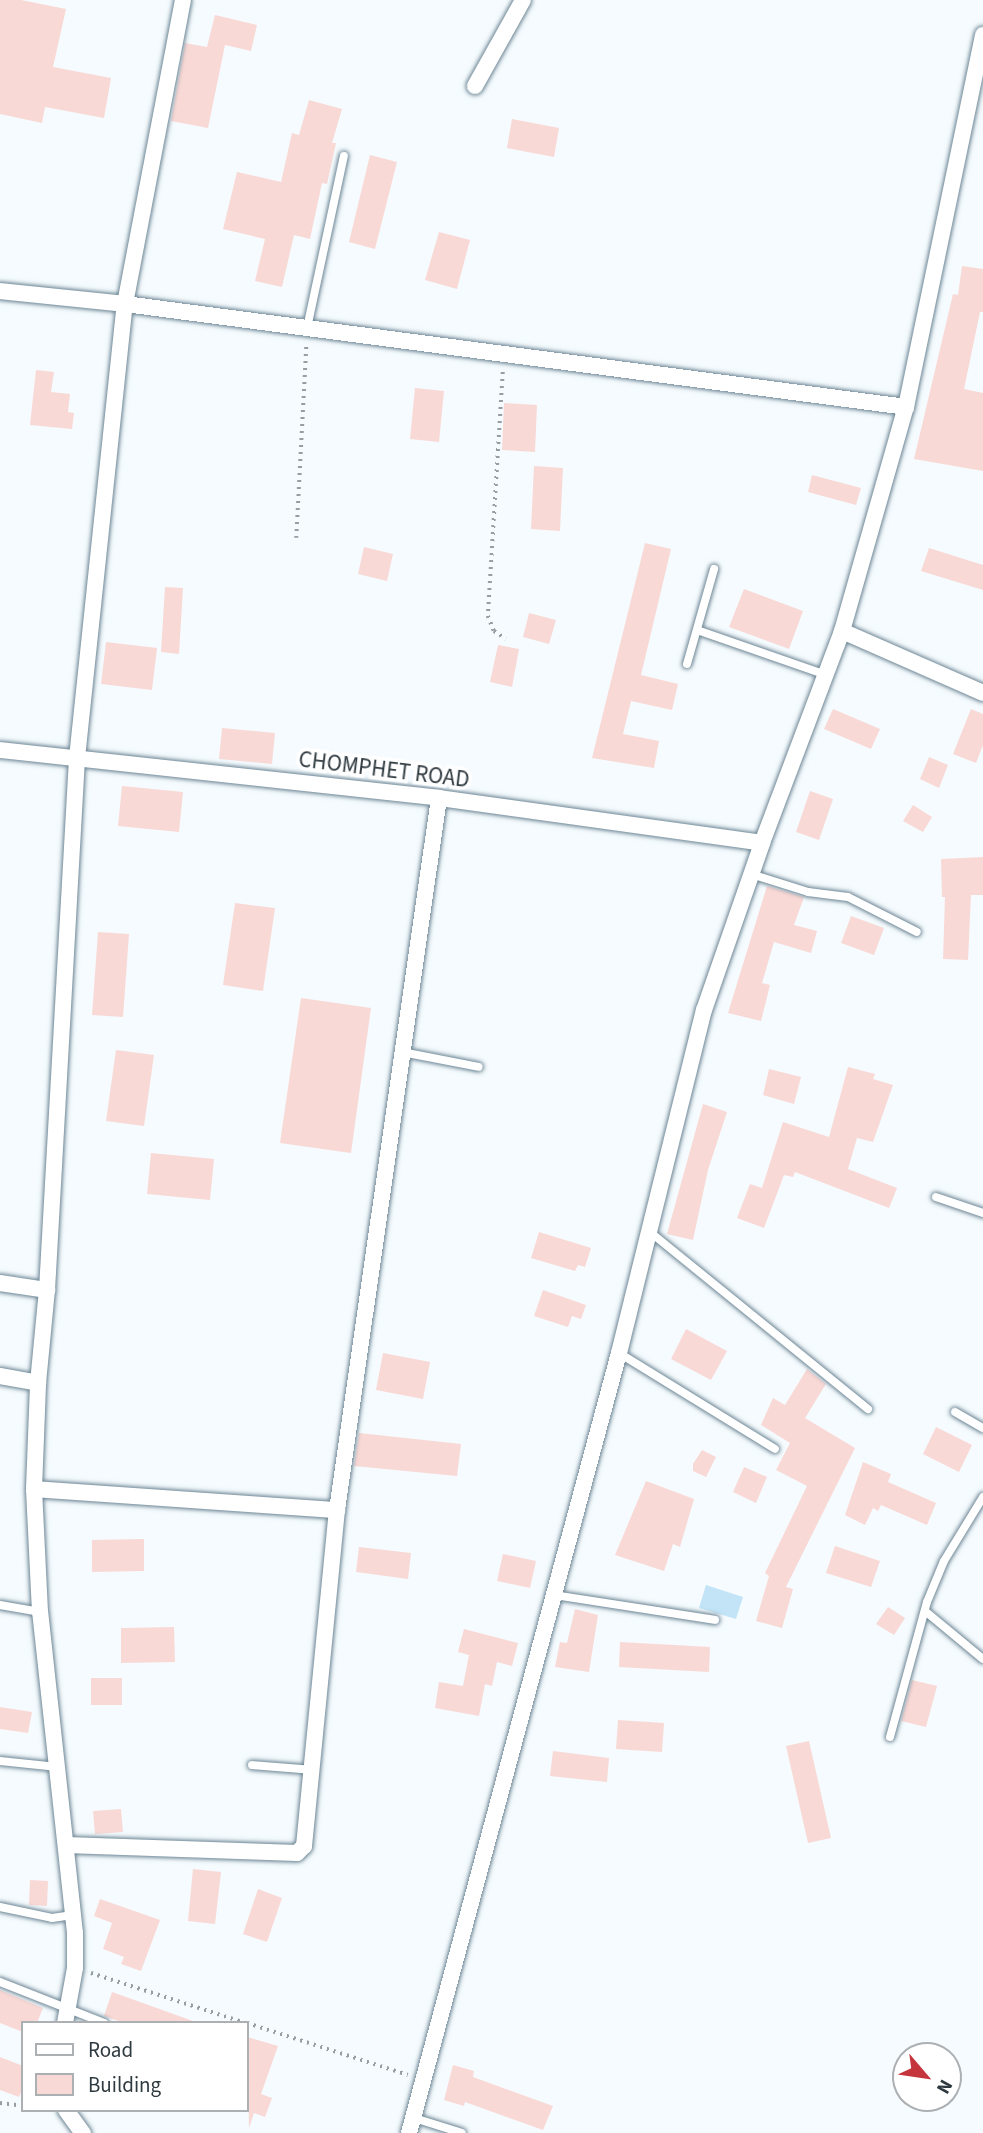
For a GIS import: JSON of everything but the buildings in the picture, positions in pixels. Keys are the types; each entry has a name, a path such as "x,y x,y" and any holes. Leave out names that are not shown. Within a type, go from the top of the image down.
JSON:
{"street":[{"path":"66,2016 75,1968 73,1915 40,1612 34,1489 38,1383 47,1290 77,758 125,304 183,0"},
{"path":"475,86 523,0"},
{"path":"412,2125 619,1353 704,1010 762,843 842,631 906,407 983,35"},
{"path":"0,291 125,304 906,407"},
{"path":"842,631 983,693"},
{"name":"CHOMPHET ROAD","path":"0,750 439,798 762,843"},
{"path":"66,1845 297,1853 304,1846 337,1510 439,798"},
{"path":"0,1283 47,1290"},
{"path":"0,1376 38,1383"},
{"path":"34,1489 337,1510"},
{"path":"67,2112 83,2133"}],"lane":[{"path":"307,330 344,156"},
{"path":"687,664 714,569"},
{"path":"697,630 825,675"},
{"path":"751,874 808,892 848,897 917,932"},
{"path":"402,1052 480,1067"},
{"path":"936,1197 983,1213"},
{"path":"650,1232 868,1409"},
{"path":"619,1353 775,1449"},
{"path":"955,1412 983,1428"},
{"path":"890,1737 925,1611 944,1560 983,1497"},
{"path":"554,1595 715,1620"},
{"path":"0,1605 40,1612"},
{"path":"925,1611 983,1658"},
{"path":"0,1761 58,1767"},
{"path":"252,1765 313,1770"},
{"path":"0,1907 52,1918 73,1915"},
{"path":"0,1982 66,2016 93,2021"},
{"path":"412,2125 462,2133"}],"path":[{"path":"296,538 307,330"},
{"path":"504,355 488,616 494,631 506,639"},
{"path":"75,1968 240,2021"},
{"path":"248,2024 423,2080"},
{"path":"0,2103 21,2106"}],"shaded area":[{"path":"706,1585 743,1597 736,1619 699,1608"}]}
